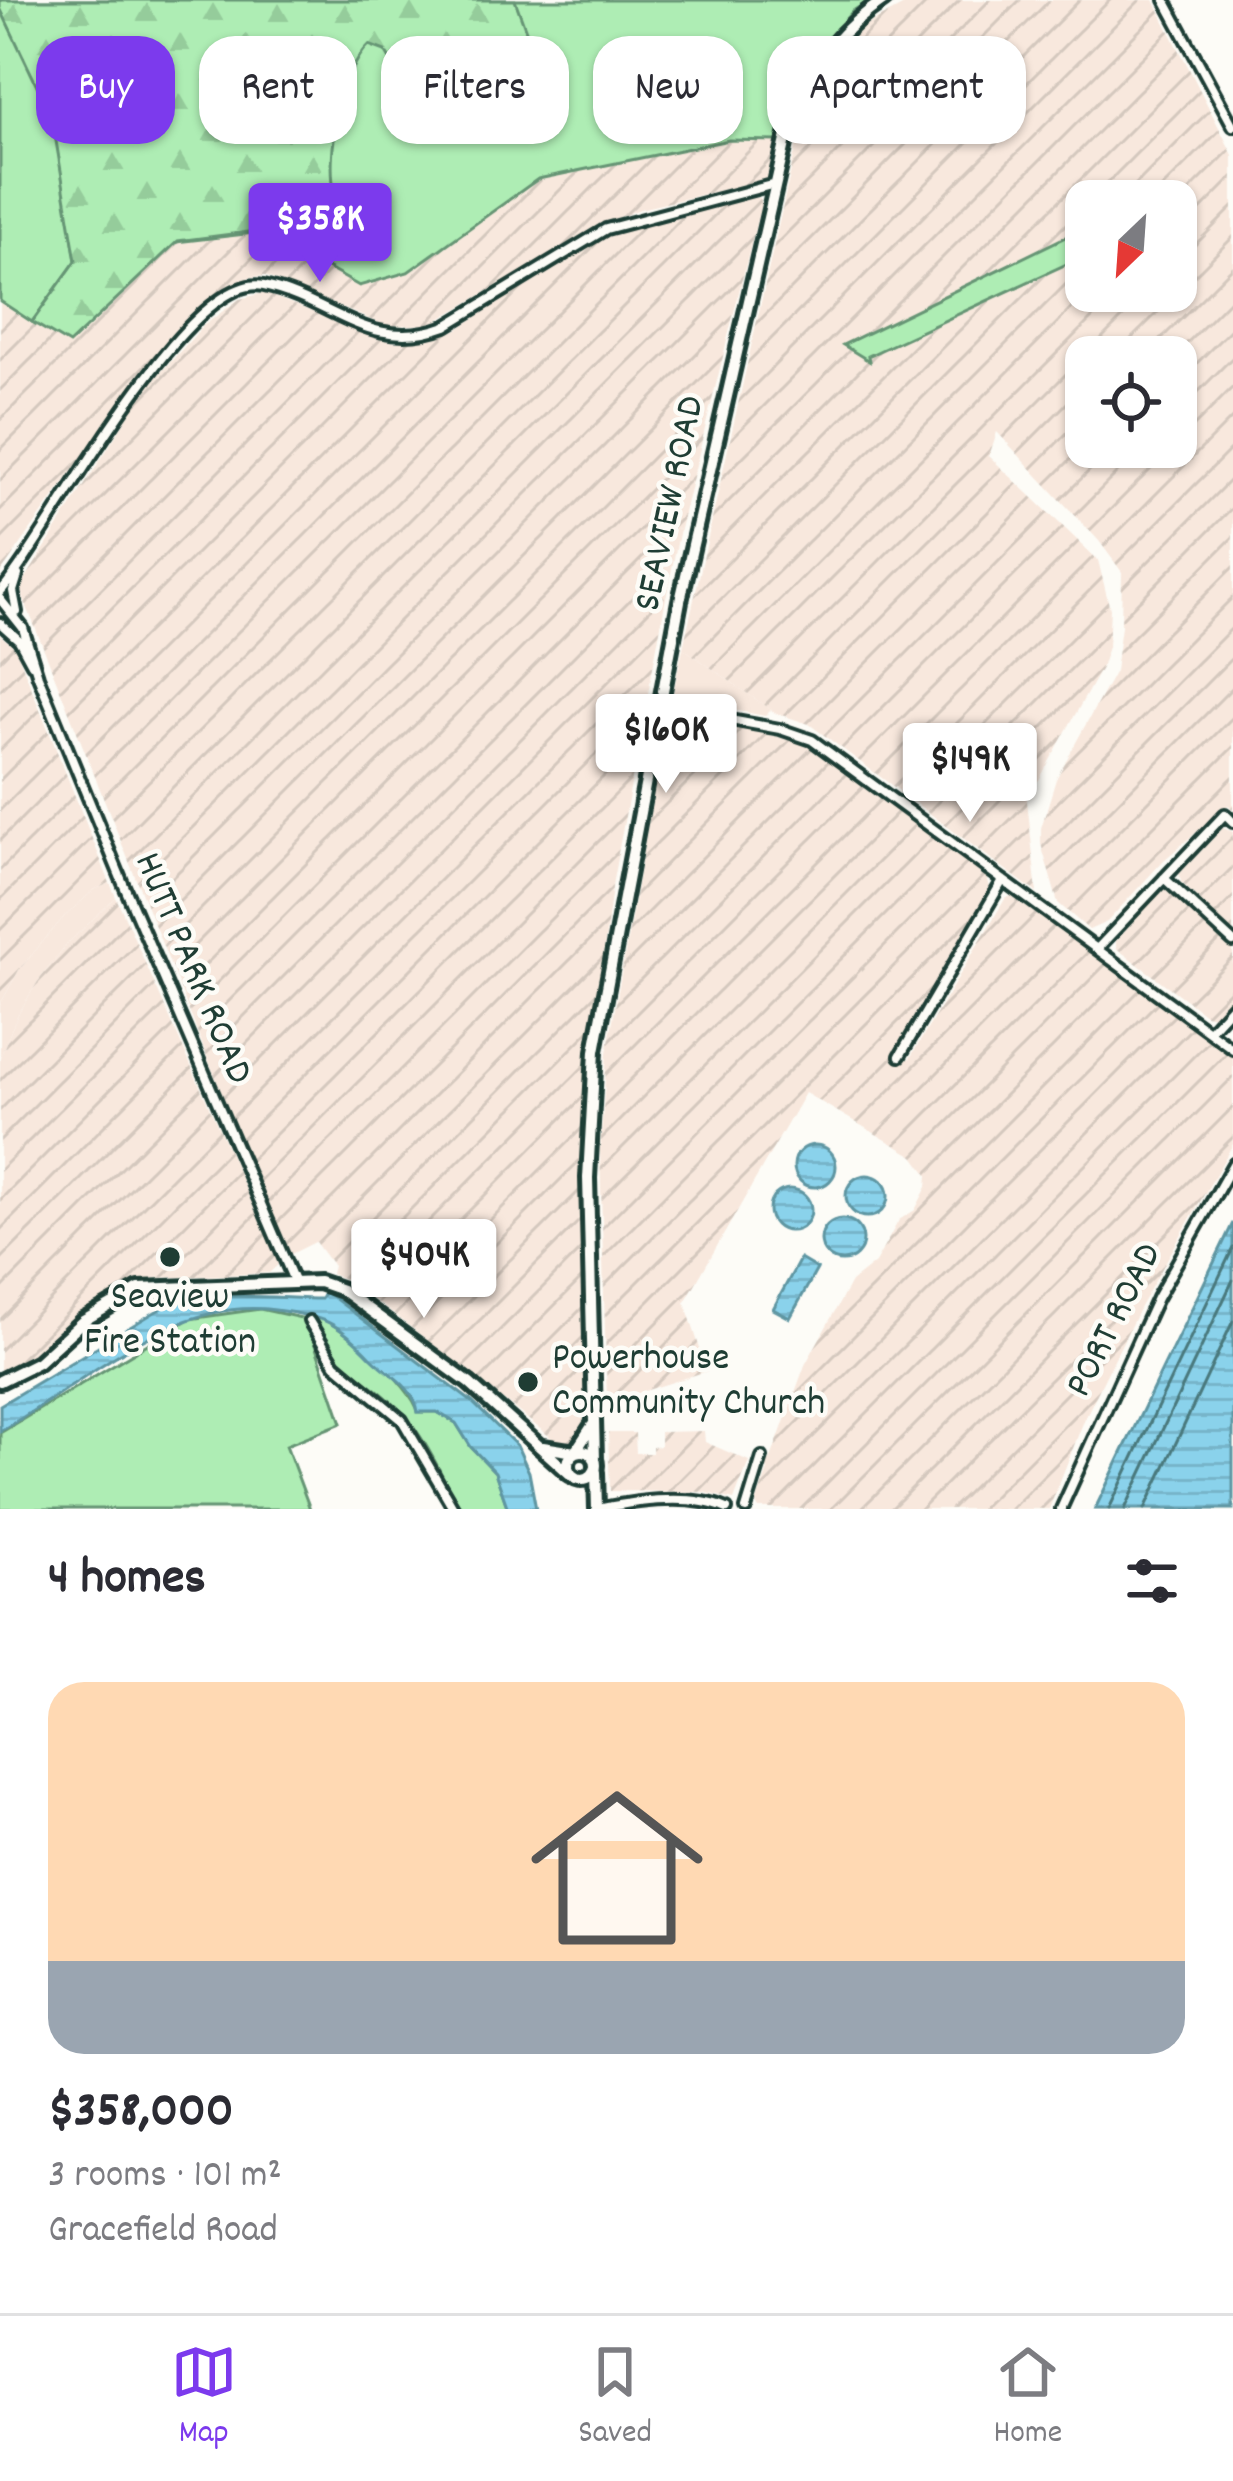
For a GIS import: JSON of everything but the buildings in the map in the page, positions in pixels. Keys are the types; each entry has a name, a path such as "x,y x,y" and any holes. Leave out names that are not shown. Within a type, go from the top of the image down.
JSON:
{"main road":[{"name":"SEAVIEW ROAD","path":"597,1509 588,1178 591,1089 603,998 659,707 789,123 803,87 845,30 884,0"},
{"path":"0,1381 38,1362 83,1321 139,1289 319,1282 342,1290 470,1383 571,1475 597,1509"},
{"path":"571,1475 568,1461 596,1417"},
{"path":"535,1445 588,1452 596,1464 585,1479 571,1475"}],"street":[{"path":"1166,0 1233,126"},
{"path":"0,595 154,365 207,312 246,288 267,287 382,334 428,333 606,229 775,184"},
{"name":"HUTT PARK ROAD","path":"20,568 13,591 38,676 211,1095 294,1282"},
{"name":"HUTT PARK ROAD","path":"0,595 19,620"},
{"name":"HUTT PARK ROAD","path":"0,626 12,634 38,676"},
{"path":"659,707 806,736 1233,1048"},
{"path":"1097,949 1225,814 1233,822"},
{"path":"1164,878 1233,942"},
{"path":"900,1056 1003,880"},
{"path":"1209,1031 1233,1005"},
{"name":"PORT ROAD","path":"1061,1509 1157,1298 1233,1164"},
{"path":"309,1321 334,1364 402,1420 454,1509"},
{"path":"746,1509 762,1457"},
{"path":"597,1509 687,1501 727,1509"}],"shaded area":[{"path":"913,0 1154,0 1233,155 1233,809 1228,805 1164,860 1107,922 1089,930 1058,903 1041,828 1056,779 1115,671 1122,572 997,432 989,456 1098,560 1110,609 1108,647 1101,668 1039,780 1026,791 1037,893 809,724 775,713 683,648 797,144 1026,144 1026,36 852,36"},
{"path":"743,140 777,144 769,179 640,209 610,221 431,324 386,326 265,276 250,277 202,305 154,355 0,574 0,301 69,343 178,241 263,232 359,286 408,272 538,179 709,144 743,144"},
{"path":"759,198 761,204 680,529 660,533 651,542 643,581 666,598 613,880 587,1078 583,1151 590,1421 579,1440 558,1443 349,1281 331,1274 333,1266 315,1242 291,1254 269,1211 21,592 144,391 203,326 239,299 264,293 394,342 427,338 456,330 592,243 628,228"},
{"path":"680,529 666,598 643,581 651,543 660,533"},
{"path":"0,635 15,647 110,883 94,890 63,918 19,970 0,1005"},
{"path":"683,648 771,710 765,716 676,699 673,694"},
{"path":"674,715 802,742 987,876 990,888 896,1054 898,1062 910,1058 1011,896 1233,1055 1233,1144 1140,1307 1085,1418 1049,1509 759,1509 756,1504 768,1470 764,1465 770,1461 805,1365 851,1282 875,1263 899,1220 915,1210 927,1187 928,1175 914,1156 805,1093 685,1302 707,1371 607,1403 600,1150 607,1053 666,724"},
{"path":"1223,828 1233,832 1233,933 1181,882 1179,874"},
{"path":"110,883 116,897 66,945 37,983 0,1057 0,1005 19,970 63,918 94,890"},
{"path":"1171,887 1233,945 1233,1001 1218,1017 1205,1014 1116,948 1116,941 1164,888"},
{"path":"116,897 279,1264 269,1273 154,1278 139,1283 105,1298 32,1357 0,1374 0,1057 37,983 66,945"},
{"path":"704,1431 705,1442 749,1461 734,1500 703,1492 610,1491 608,1433 635,1433 636,1453 652,1453 652,1447 660,1446 660,1432"}],"green space":[{"path":"0,0 870,0 830,36 767,36 767,141 743,140 743,36 593,36 593,144 709,144 538,179 408,272 359,286 263,232 124,248 68,207 76,261 32,322 0,301"},
{"path":"0,0 515,0 528,36 381,36 381,50 369,45 357,61 357,36 199,36 199,144 333,144 335,193 352,229 309,224 178,241 69,344 32,322 76,261 56,144 175,144 175,36 36,36 36,83"},
{"path":"1065,237 1065,265 868,356 869,361 843,345"},
{"path":"260,1309 306,1319 342,1423 286,1445 310,1509 0,1509 0,1433 189,1319"},
{"path":"312,1315 373,1356 403,1387 418,1412 437,1412 456,1423 495,1472 508,1509 458,1509 415,1428 332,1351"}],"water":[{"path":"815,1145 830,1151 836,1166 830,1181 815,1187 800,1181 794,1166 800,1151"},
{"path":"867,1175 882,1181 888,1196 882,1211 867,1217 852,1211 846,1196 852,1181"},
{"path":"790,1189 805,1195 811,1210 805,1225 790,1231 775,1225 769,1210 775,1195"},
{"path":"842,1219 857,1225 863,1240 857,1255 842,1261 827,1255 821,1240 827,1225"},
{"path":"1233,1223 1233,1509 1095,1509"},
{"path":"800,1259 817,1269 790,1318 773,1309"},
{"path":"325,1291 472,1402 517,1446 529,1472 536,1509 508,1509 495,1472 456,1423 437,1412 418,1412 406,1388 349,1336 318,1318 292,1312 237,1309 165,1329 0,1431 0,1405 165,1306 222,1296 321,1299"}],"place":[{"name":"Seaview Fire Station","path":"170,1257"},
{"name":"Powerhouse Community Church","path":"528,1382"}]}
